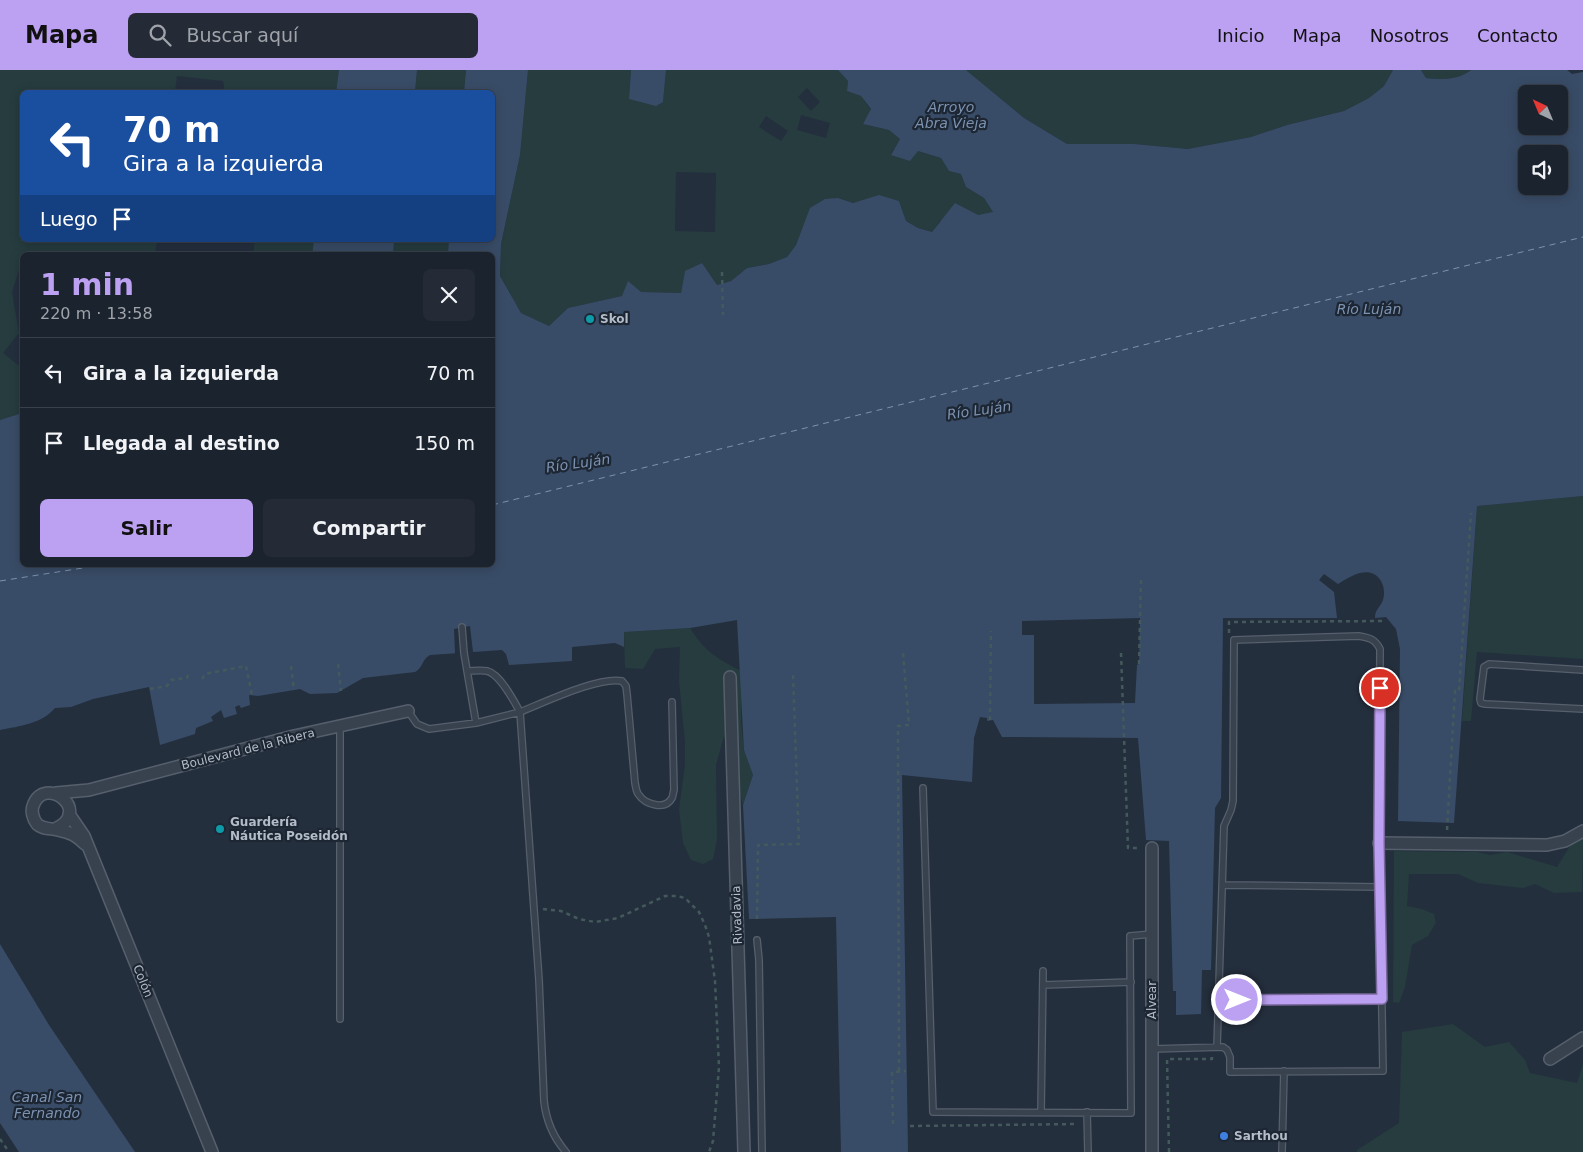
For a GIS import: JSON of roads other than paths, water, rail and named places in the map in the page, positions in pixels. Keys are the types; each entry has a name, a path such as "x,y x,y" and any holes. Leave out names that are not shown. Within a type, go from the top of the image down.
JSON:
{"street":[{"name":"Rivadavia","path":"730,678 744,1152"},
{"name":"Boulevard de la Ribera","path":"56,793 89,790 294,736 408,711"},
{"name":"Boulevard de la Ribera","path":"69,811 81,796 89,790"},
{"path":"55,829 64,824 69,811 64,798 51,792 41,795 36,799 32,813 37,824 44,829 55,829 78,836 90,849"},
{"name":"Colón","path":"69,811 90,849 212,1152"},
{"path":"1379,843 1547,845 1565,841 1583,831"},
{"name":"Alvear","path":"1152,848 1152,1152"},
{"path":"1550,1059 1583,1038"}],"lane":[{"path":"462,627 476,724"},
{"path":"1152,1049 1223,1047 1227,1050 1230,1072 1383,1071 1379,843 1380,649 1376,642 1370,638 1359,636 1234,640 1233,801 1224,826 1217,1046"},
{"path":"1583,670 1489,664 1484,667 1480,699 1481,703 1485,704 1583,709"},
{"path":"467,671 488,671 496,675 520,712 539,980 545,1108 552,1132 566,1152"},
{"path":"408,711 417,724 429,729 476,724 520,712 592,685 615,679 622,680 626,686 637,794 644,801 656,805 667,803 672,799 674,790 672,702"},
{"path":"340,726 340,1019"},
{"path":"923,788 933,1112 1131,1112 1130,936 1152,934"},
{"path":"1223,885 1380,887"},
{"path":"756,940 759,960 762,1152"},
{"path":"1041,1112 1044,971"},
{"path":"1043,985 1131,982"},
{"path":"1219,1000 1382,999"},
{"path":"1282,1152 1284,1072"},
{"path":"1087,1112 1088,1152"}],"water":[{"path":"339,70 417,70 415,90 336,90"},
{"name":"Río Luján","path":"466,70 528,70 520,155 501,244 500,276 521,313 549,326 568,308 622,296 628,281 641,292 681,293 685,271 702,263 717,285 731,281 747,268 769,264 787,257 796,245 810,208 825,199 838,198 853,203 879,195 899,201 906,221 918,228 932,232 955,203 978,215 993,212 984,198 966,187 961,174 949,171 941,158 918,151 910,161 891,155 900,139 889,130 863,124 871,109 861,96 847,91 848,81 838,70 966,70 1024,118 1067,144 1134,144 1188,149 1251,137 1287,125 1344,111 1369,98 1384,86 1393,70 1421,70 1426,78 1438,79 1461,76 1471,70 1567,70 1572,74 1583,72 1583,496 1477,506 1454,823 1398,821 1400,649 1396,629 1386,617 1375,618 1384,595 1382,583 1377,576 1366,572 1360,573 1338,584 1324,574 1319,580 1334,592 1337,618 1223,618 1221,798 1215,808 1211,970 1202,970 1201,1014 1176,1015 1176,991 1173,991 1169,841 1146,840 1138,738 1002,737 993,720 987,721 987,718 980,717 974,738 972,782 902,775 908,1152 841,1152 836,917 749,919 743,805 753,775 744,750 737,620 690,628 624,632 624,647 615,643 572,647 572,661 509,665 506,654 502,650 430,655 415,672 363,678 337,693 310,694 300,689 258,696 249,695 250,705 241,708 239,705 235,707 237,714 224,718 221,710 211,717 213,721 196,728 195,734 160,745 149,687 93,699 71,707 55,708 37,721 0,730 0,420 20,414 20,567 495,567 495,252 448,252 449,242 495,242 495,90 464,90","holes":["1140,618 1139,664 1137,665 1135,703 1034,704 1034,635 1022,635 1022,621"]},
{"path":"631,70 666,70 663,102 656,106 629,99"},
{"path":"314,242 394,242 393,252 312,252"},
{"name":"Canal San Fernando","path":"0,944 49,1025 135,1152 19,1152 0,1123"}],"place":[{"name":"Skol","path":"590,319"},
{"name":"Guardería Náutica Poseidón","path":"220,829"},
{"name":"Sarthou","path":"1224,1136"}],"water label":[{"name":"Arroyo Abra Vieja","path":"951,116"}]}
